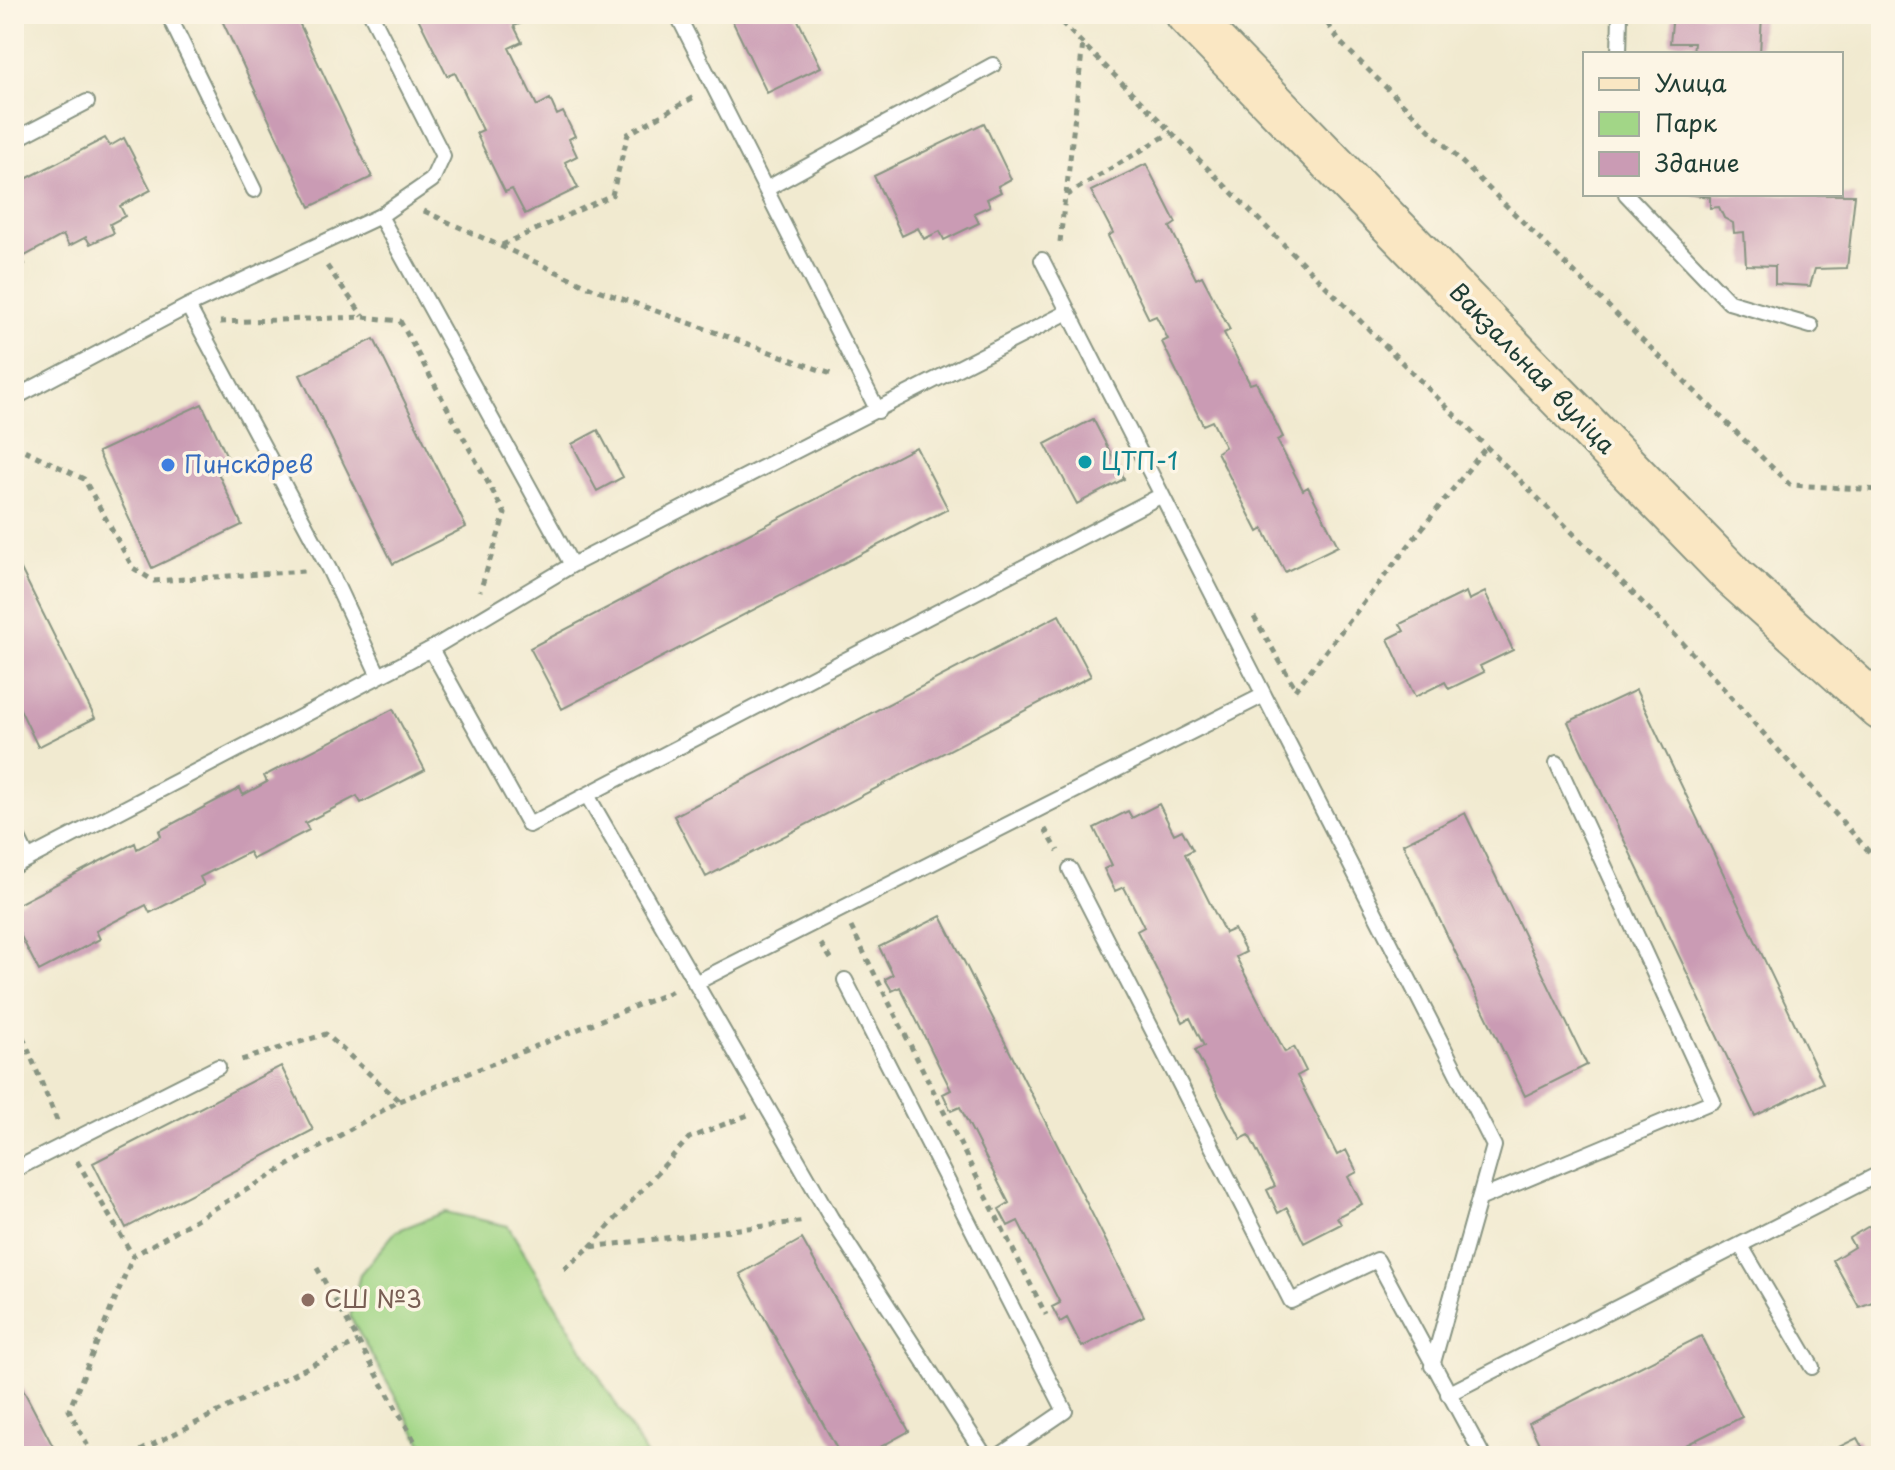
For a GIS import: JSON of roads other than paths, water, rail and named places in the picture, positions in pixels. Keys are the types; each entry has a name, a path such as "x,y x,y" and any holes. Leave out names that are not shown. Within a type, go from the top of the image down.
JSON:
{"main road":[{"name":"Вакзальная вуліца","path":"1192,16 1734,577 1881,709"}],"lane":[{"path":"168,14 254,190"},
{"path":"14,398 188,306 380,216 432,180 443,156 371,14"},
{"path":"677,14 768,188 878,411"},
{"path":"1619,52 1620,14"},
{"path":"768,188 993,65"},
{"path":"14,140 87,102"},
{"path":"1628,196 1729,302 1811,326"},
{"path":"380,216 572,565"},
{"path":"1042,260 1494,1146 1432,1366"},
{"path":"188,306 329,569 379,676"},
{"path":"14,866 431,649 572,565 1068,312"},
{"path":"431,649 529,825 1162,495"},
{"path":"695,983 1264,695"},
{"path":"1479,1199 1713,1101 1557,763"},
{"path":"587,795 831,1218 985,1456"},
{"path":"14,830 28,859"},
{"path":"1070,869 1291,1301 1377,1260 1483,1456"},
{"path":"845,980 1065,1411 999,1456"},
{"path":"14,1170 218,1067"},
{"path":"1448,1394 1873,1177"},
{"path":"1741,1246 1812,1367"}],"place":[{"name":"ЦТП-1","path":"1085,462"},
{"name":"Пинскдрев","path":"168,465"},
{"name":"СШ №3","path":"308,1300"}]}
